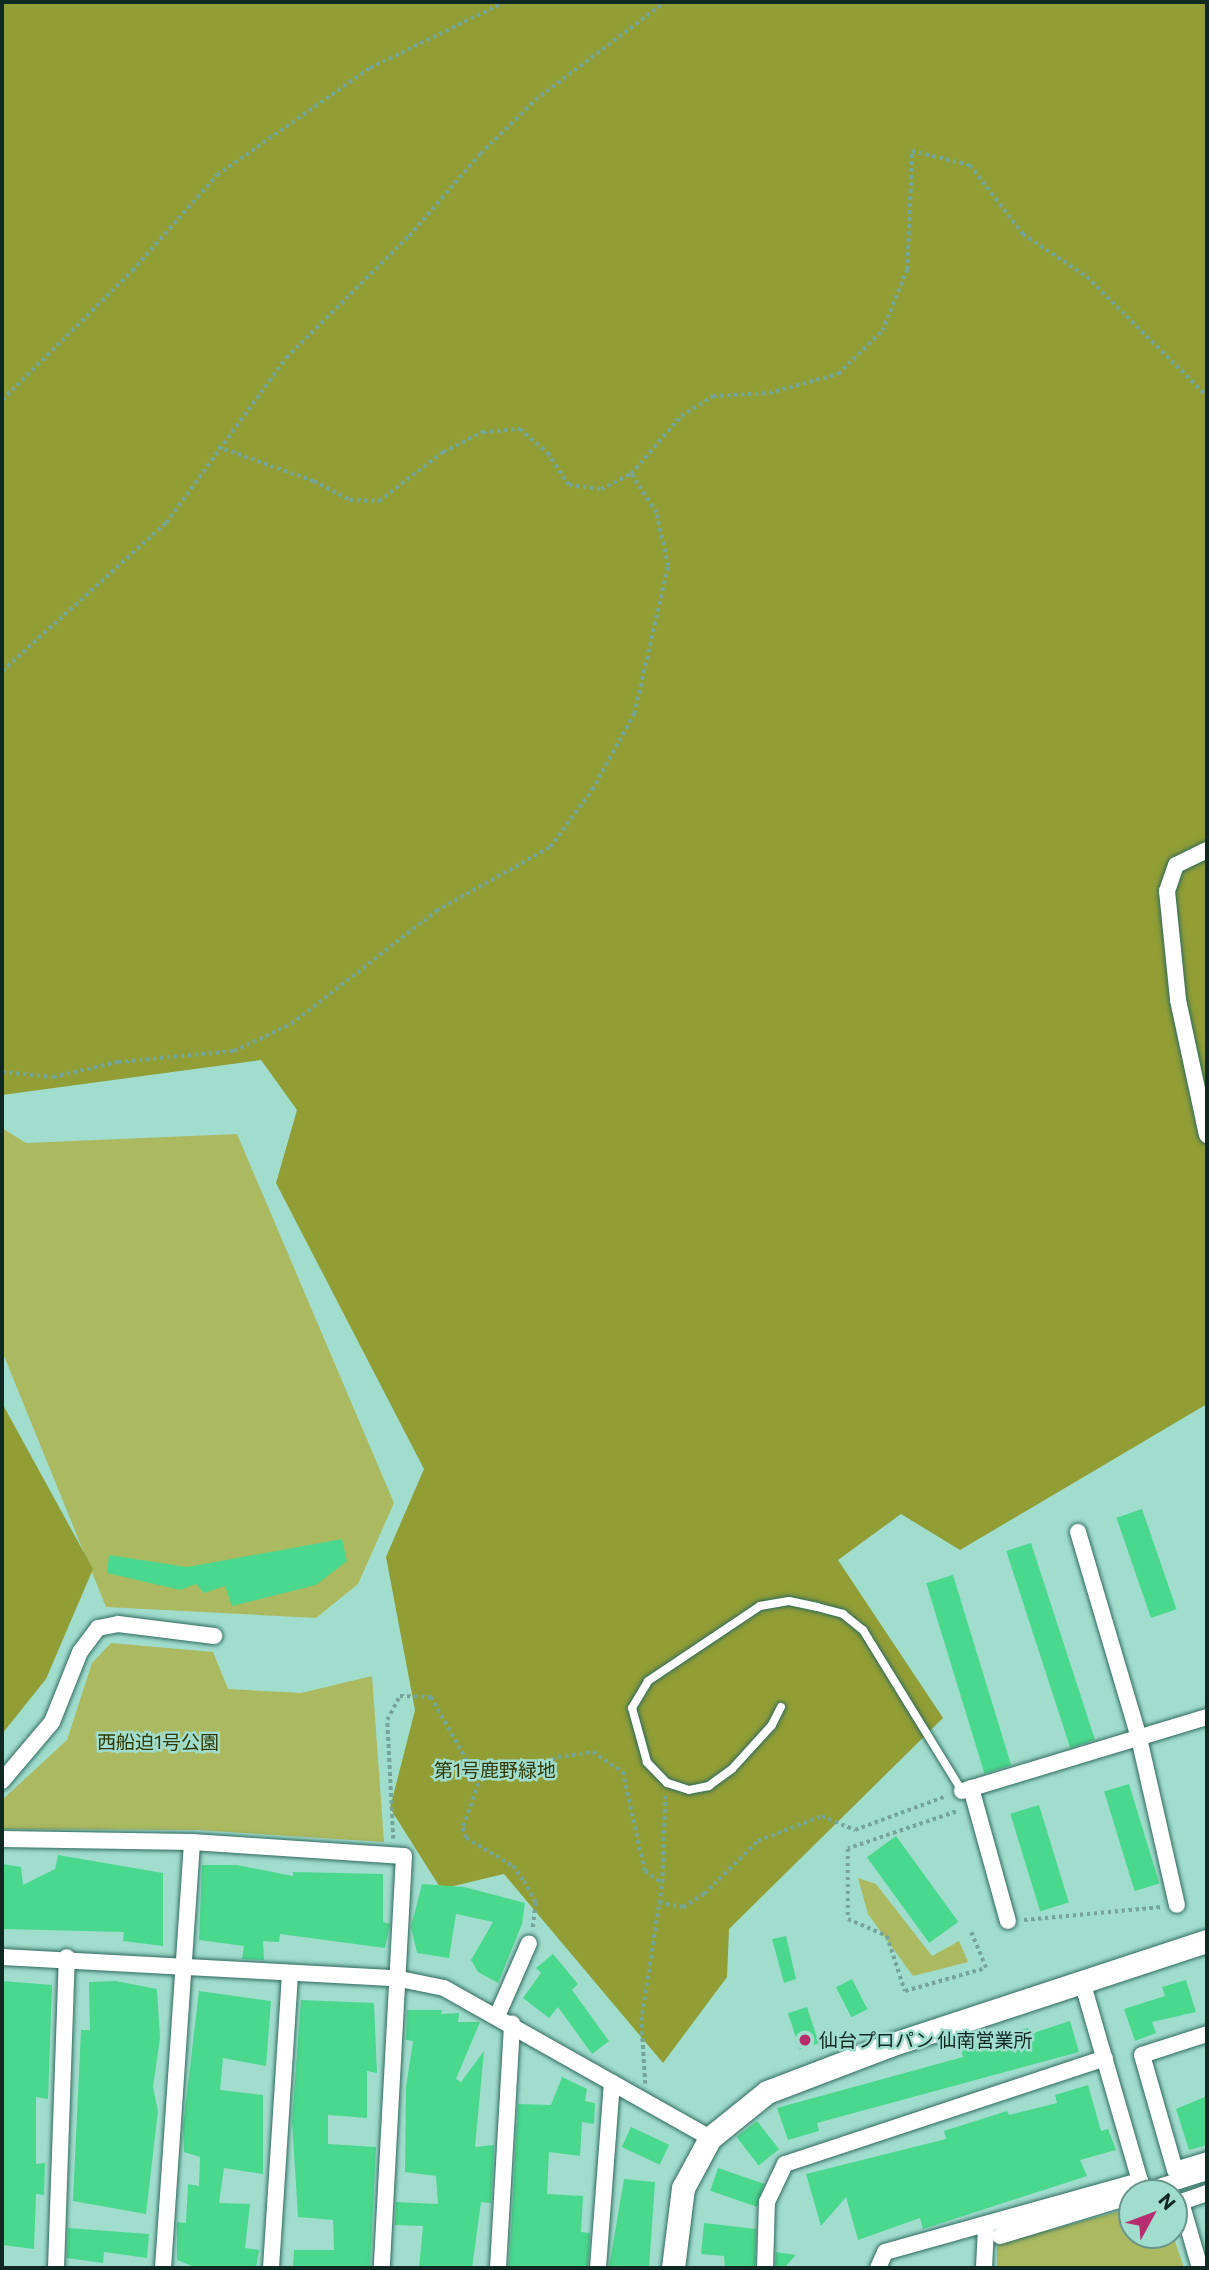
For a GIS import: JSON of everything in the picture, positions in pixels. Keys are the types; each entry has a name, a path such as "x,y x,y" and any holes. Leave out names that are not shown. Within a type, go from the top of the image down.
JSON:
{"street":[{"path":"1207,850 1176,865 1167,891 1178,1000 1207,1135"},
{"path":"1078,1532 1139,1738 1177,1905"},
{"path":"2,1781 52,1722 80,1652 98,1628 118,1624 214,1636"},
{"path":"1008,1921 966,1789 1207,1717"},
{"path":"2,1839 192,1842 404,1856 395,1978 382,2268"},
{"path":"163,2268 192,1842"},
{"path":"673,2268 683,2188 710,2138 743,2109 795,2079 1207,1941"},
{"path":"498,2014 529,1943"},
{"path":"2,1957 67,1957 182,1969 290,1976 395,1978 444,1988 498,2014 710,2138"},
{"path":"55,2268 67,1957"},
{"path":"271,2268 290,1976"},
{"path":"878,2268 885,2252 986,2227 1140,2180 1082,1982"},
{"path":"498,2268 512,2023"},
{"path":"1207,2034 1142,2055 1175,2170 1207,2160"},
{"path":"765,2268 767,2202 785,2164 1105,2058"},
{"path":"598,2268 612,2083"},
{"path":"1185,2179 1207,2172"},
{"path":"1200,2268 1181,2202 1207,2193"},
{"path":"1000,2236 1118,2200"},
{"path":"984,2268 986,2227"}],"lane":[{"path":"781,1707 754,1748 709,1786 689,1790 667,1783 647,1762 636,1738 632,1708 648,1681 760,1606 789,1601 843,1614 863,1630 966,1789"}],"path":[{"path":"2,400 132,271 217,175 370,68 505,2"},
{"path":"2,671 166,523 218,447 286,358 409,236 480,154 535,100 664,2"},
{"path":"218,447 314,481 351,500 379,501 443,452 483,432 520,429 548,453 569,485 601,489 631,474 681,416 713,396 769,393 838,374 882,331 907,270 912,151 970,165 1023,234 1087,277 1207,397"},
{"path":"2,1072 53,1077 118,1062 234,1051 291,1024 436,911 550,847 592,790 634,714 668,566 656,513 631,474"},
{"path":"394,1855 387,1720 400,1696 431,1697 470,1766 481,1776 512,1775 558,1757 593,1752 623,1772 645,1871 662,1883"},
{"path":"481,1776 463,1828 466,1838 513,1866 524,1881 536,1903 529,1943"},
{"path":"643,2101 641,2021 662,1883 667,1783"},
{"path":"659,1903 683,1907 704,1894 758,1841 822,1816 855,1830 966,1789"},
{"path":"957,1812 848,1849 848,1919 887,1936 905,1991 986,1968 971,1930"},
{"path":"1008,1921 1177,1905"}],"green space":[{"name":"第1号鹿野緑地","path":"2,2 1207,2 1207,1404 960,1550 901,1514 838,1560 943,1718 729,1929 727,1977 663,2063 504,1874 441,1889 390,1808 415,1710 386,1557 424,1469 276,1183 297,1110 261,1060 2,1095"},
{"path":"2,1128 26,1143 237,1134 394,1503 358,1584 316,1618 106,1607 2,1351"},
{"path":"2,1403 93,1569 46,1679 2,1734"},
{"name":"西船迫1号公園","path":"111,1643 213,1652 228,1689 301,1693 372,1676 384,1842 197,1830 2,1829 2,1800 67,1740 92,1663"},
{"path":"858,1878 876,1884 932,1956 959,1941 968,1962 913,1976 868,1914"},
{"path":"1118,2212 1118,2249 1178,2249 1184,2268 997,2268 997,2244"}],"building":[{"path":"1142,1509 1177,1609 1151,1618 1116,1518"},
{"path":"342,1539 347,1561 316,1585 232,1606 225,1586 204,1593 196,1584 180,1590 107,1573 109,1555 187,1567"},
{"path":"1031,1543 1095,1740 1070,1748 1006,1551"},
{"path":"953,1575 1011,1765 984,1773 926,1583"},
{"path":"1129,1784 1159,1883 1135,1891 1104,1792"},
{"path":"1039,1805 1069,1903 1040,1911 1010,1814"},
{"path":"896,1836 958,1922 929,1943 867,1857"},
{"path":"58,1855 163,1873 163,1946 123,1941 124,1932 2,1929 2,1864 21,1867 23,1885 55,1869"},
{"path":"202,1865 237,1865 293,1876 293,1872 383,1874 383,1922 390,1924 385,1948 280,1934 279,1942 263,1941 264,1960 242,1959 244,1946 199,1940"},
{"path":"422,1884 464,1887 525,1903 522,1924 498,1983 478,1972 471,1960 493,1922 456,1914 449,1958 417,1953 411,1927"},
{"path":"786,1936 796,1979 784,1983 772,1939"},
{"path":"553,1954 578,1984 572,1990 609,2041 592,2054 558,2007 549,2018 523,1998 541,1973 536,1968"},
{"path":"852,1979 867,2009 851,2017 836,1987"},
{"path":"1186,1980 1196,2012 1152,2022 1156,2033 1135,2041 1124,2009 1165,1996 1162,1987"},
{"path":"2,1981 52,1985 48,2099 36,2097 36,2164 45,2163 44,2195 36,2194 34,2249 3,2245"},
{"path":"115,1981 157,1989 160,2038 153,2087 158,2111 146,2214 73,2201 81,2030 90,2030 89,1982"},
{"path":"199,1991 271,2001 266,2066 223,2058 220,2090 263,2095 263,2174 224,2168 219,2203 250,2204 245,2248 259,2250 256,2268 197,2268 177,2260 177,2222 186,2223 188,2184 199,2186 200,2157 184,2152 183,2127"},
{"path":"301,2000 374,2003 377,2073 367,2071 367,2118 328,2115 328,2144 376,2147 370,2268 293,2268 294,2250 334,2250 333,2220 298,2217 292,2121"},
{"path":"807,2007 819,2043 800,2049 788,2013"},
{"path":"407,2010 442,2010 441,2014 459,2013 458,2022 480,2022 456,2079 461,2082 484,2051 475,2147 494,2145 491,2203 481,2202 472,2268 419,2268 423,2226 395,2225 396,2202 438,2204 436,2176 405,2172 406,2087 413,2041 406,2040"},
{"path":"1070,2021 1079,2052 817,2123 819,2131 788,2140 777,2108 963,2057 961,2048 1003,2034 1028,2028 1030,2034"},
{"path":"562,2077 587,2089 585,2101 595,2103 594,2124 582,2122 580,2156 549,2152 547,2194 583,2196 581,2232 590,2233 588,2268 509,2268 518,2104 551,2105"},
{"path":"1088,2085 1101,2131 1108,2129 1116,2150 1080,2160 1087,2176 923,2229 920,2218 858,2240 846,2197 821,2226 806,2174 946,2139 944,2131 1007,2111 1009,2115 1057,2103 1055,2095"},
{"path":"1207,2096 1207,2145 1189,2150 1176,2109"},
{"path":"757,2121 779,2149 759,2165 737,2137"},
{"path":"631,2127 669,2145 660,2165 622,2147"},
{"path":"718,2168 764,2184 757,2207 710,2191"},
{"path":"624,2179 655,2182 649,2268 609,2268"},
{"path":"704,2223 756,2229 755,2268 725,2268 724,2256 701,2254"},
{"path":"68,2228 149,2234 147,2258 104,2252 103,2263 67,2258"},
{"path":"776,2252 796,2255 784,2268 775,2268"}],"place":[{"name":"仙台プロパン 仙南営業所","path":"805,2040"}]}
